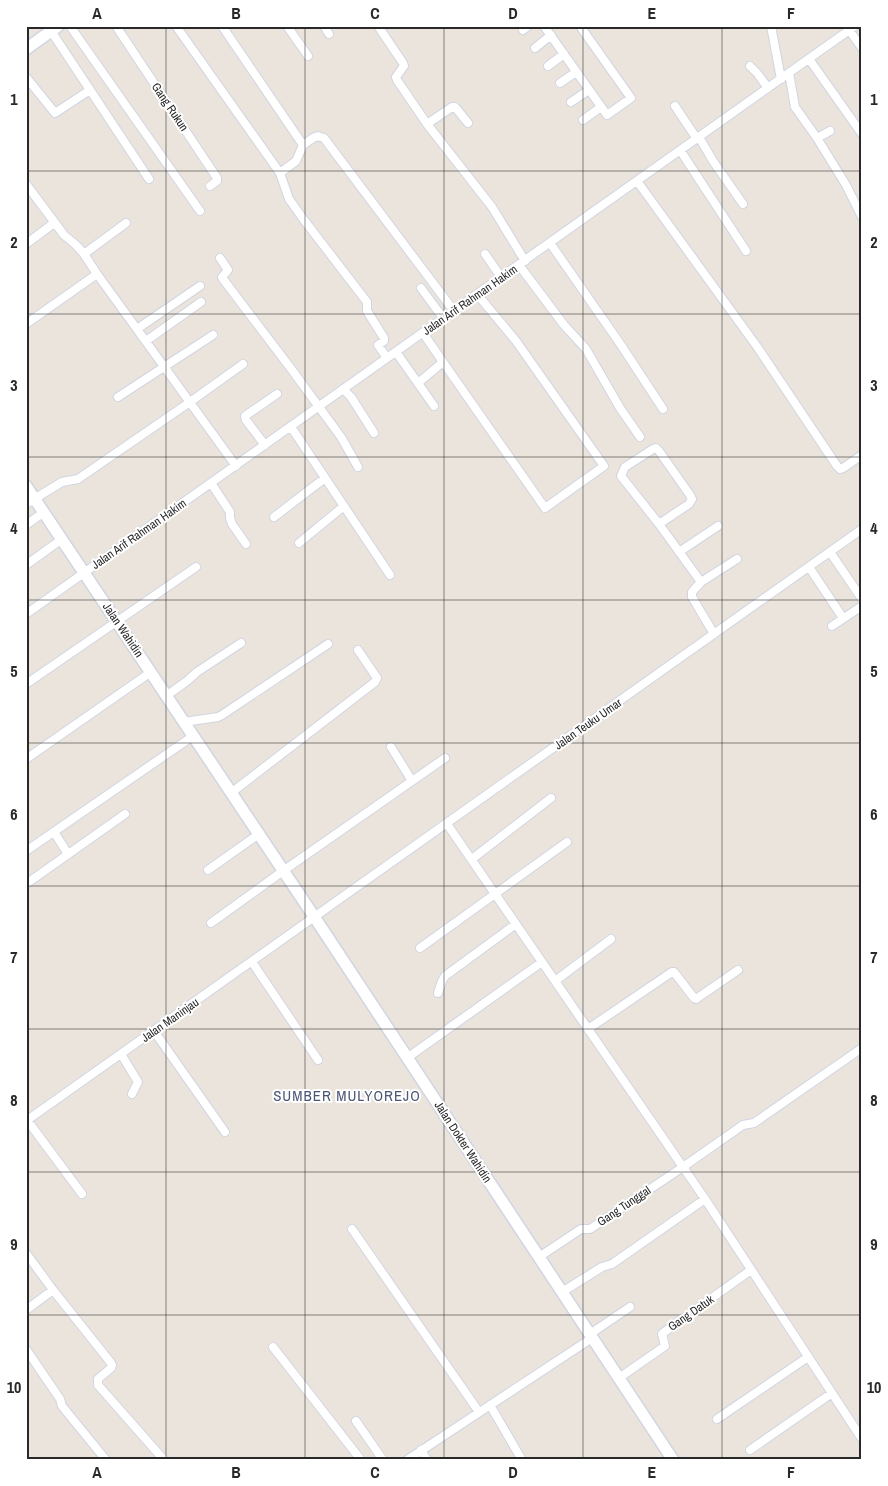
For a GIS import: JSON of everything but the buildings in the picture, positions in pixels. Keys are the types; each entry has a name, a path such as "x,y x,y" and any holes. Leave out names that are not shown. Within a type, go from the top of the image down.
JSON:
{"street":[{"path":"70,26 200,211"},
{"name":"Gang Rukun","path":"116,26 217,178 217,181 210,186"},
{"path":"176,26 280,173 289,199 367,302 367,311 384,338 378,345 388,358"},
{"path":"222,26 303,145"},
{"path":"287,26 308,56"},
{"path":"324,26 328,34"},
{"path":"378,26 403,63 404,66 396,78 397,80 427,124 492,207 522,263 564,325 586,350 620,408 640,437"},
{"path":"544,26 607,115 631,98 580,26"},
{"path":"771,26 795,107 817,138 862,217"},
{"path":"852,28 862,48"},
{"name":"Jalan Arif Rahman Hakim","path":"26,614 852,28"},
{"path":"26,49 54,29 90,90 149,179"},
{"path":"534,48 551,35"},
{"path":"548,66 564,54"},
{"path":"809,59 862,134"},
{"path":"750,66 768,88"},
{"path":"560,84 576,72"},
{"path":"26,77 55,113 90,90"},
{"path":"571,102 589,90"},
{"path":"674,106 743,204"},
{"path":"427,124 452,107 455,107 468,122"},
{"path":"583,120 601,107"},
{"path":"817,138 830,131"},
{"path":"280,173 296,161 303,145 318,136 324,138 454,311"},
{"path":"680,150 746,250"},
{"path":"637,181 764,356 839,468 843,468 862,455"},
{"path":"26,184 54,223 84,254 236,466"},
{"path":"26,244 54,223"},
{"path":"84,254 126,223"},
{"path":"550,243 663,409"},
{"path":"485,254 501,277"},
{"path":"220,258 228,270 222,275 223,280 341,437 358,467"},
{"path":"26,324 97,274"},
{"path":"137,329 200,286"},
{"path":"421,288 443,318"},
{"path":"422,333 545,508 604,466 516,341 477,294"},
{"path":"146,341 201,302"},
{"path":"118,397 213,335"},
{"path":"396,352 434,406"},
{"path":"418,383 443,362"},
{"path":"31,502 62,482 78,479 243,364"},
{"path":"343,389 374,433"},
{"path":"264,445 245,416 277,394"},
{"path":"291,427 390,575"},
{"path":"659,524 689,504 692,499 665,458 656,448 625,467 621,476 701,582"},
{"path":"274,517 325,478"},
{"path":"211,483 230,512 232,524 246,544"},
{"name":"Jalan Wahidin","path":"26,486 31,502 44,512 219,775"},
{"path":"299,543 344,506"},
{"path":"26,525 44,512"},
{"path":"679,552 718,526"},
{"name":"Jalan Teuku Umar","path":"315,918 862,530"},
{"path":"26,565 62,539"},
{"path":"830,552 862,599"},
{"path":"714,634 692,597 692,592 701,582 737,559"},
{"path":"26,684 196,567"},
{"path":"809,567 843,618"},
{"path":"832,626 862,606"},
{"path":"166,696 187,682 197,672 241,643"},
{"path":"184,722 222,715 328,644"},
{"path":"231,793 376,682 377,678 358,650"},
{"path":"26,759 151,672"},
{"path":"26,850 194,736"},
{"path":"391,747 412,781"},
{"path":"211,922 445,758"},
{"name":"Jalan Dokter Wahidin","path":"219,775 673,1460"},
{"path":"472,859 551,798"},
{"path":"26,884 125,814"},
{"path":"447,824 705,1199 862,1439"},
{"path":"54,832 68,854"},
{"path":"208,870 259,834"},
{"path":"420,948 566,842"},
{"name":"Jalan Maninjau","path":"27,1121 315,918"},
{"path":"438,993 445,976 516,924"},
{"path":"555,981 611,940"},
{"path":"252,962 318,1060"},
{"path":"407,1058 542,962"},
{"path":"588,1029 672,972 675,973 696,999 738,970"},
{"path":"154,1031 225,1132"},
{"name":"Gang Tunggal","path":"539,1257 581,1229 590,1229 743,1125 754,1123 862,1048"},
{"path":"122,1054 138,1082 132,1094"},
{"path":"27,1121 82,1194"},
{"path":"562,1292 602,1267 612,1264 705,1199"},
{"path":"352,1229 479,1412"},
{"path":"26,1253 111,1363 111,1368 98,1379 98,1385 164,1460"},
{"name":"Gang Datuk","path":"619,1378 665,1346 663,1332 752,1270"},
{"path":"26,1310 53,1290"},
{"path":"407,1460 591,1336 630,1307"},
{"path":"273,1346 362,1460"},
{"path":"26,1349 60,1399 62,1406 106,1460"},
{"path":"717,1418 808,1357"},
{"path":"750,1450 832,1393"},
{"path":"490,1405 522,1460"},
{"path":"356,1421 383,1460"},
{"path":"421,1450 427,1460"}],"district":[{"name":"SUMBER MULYOREJO","path":"347,1095"}]}
